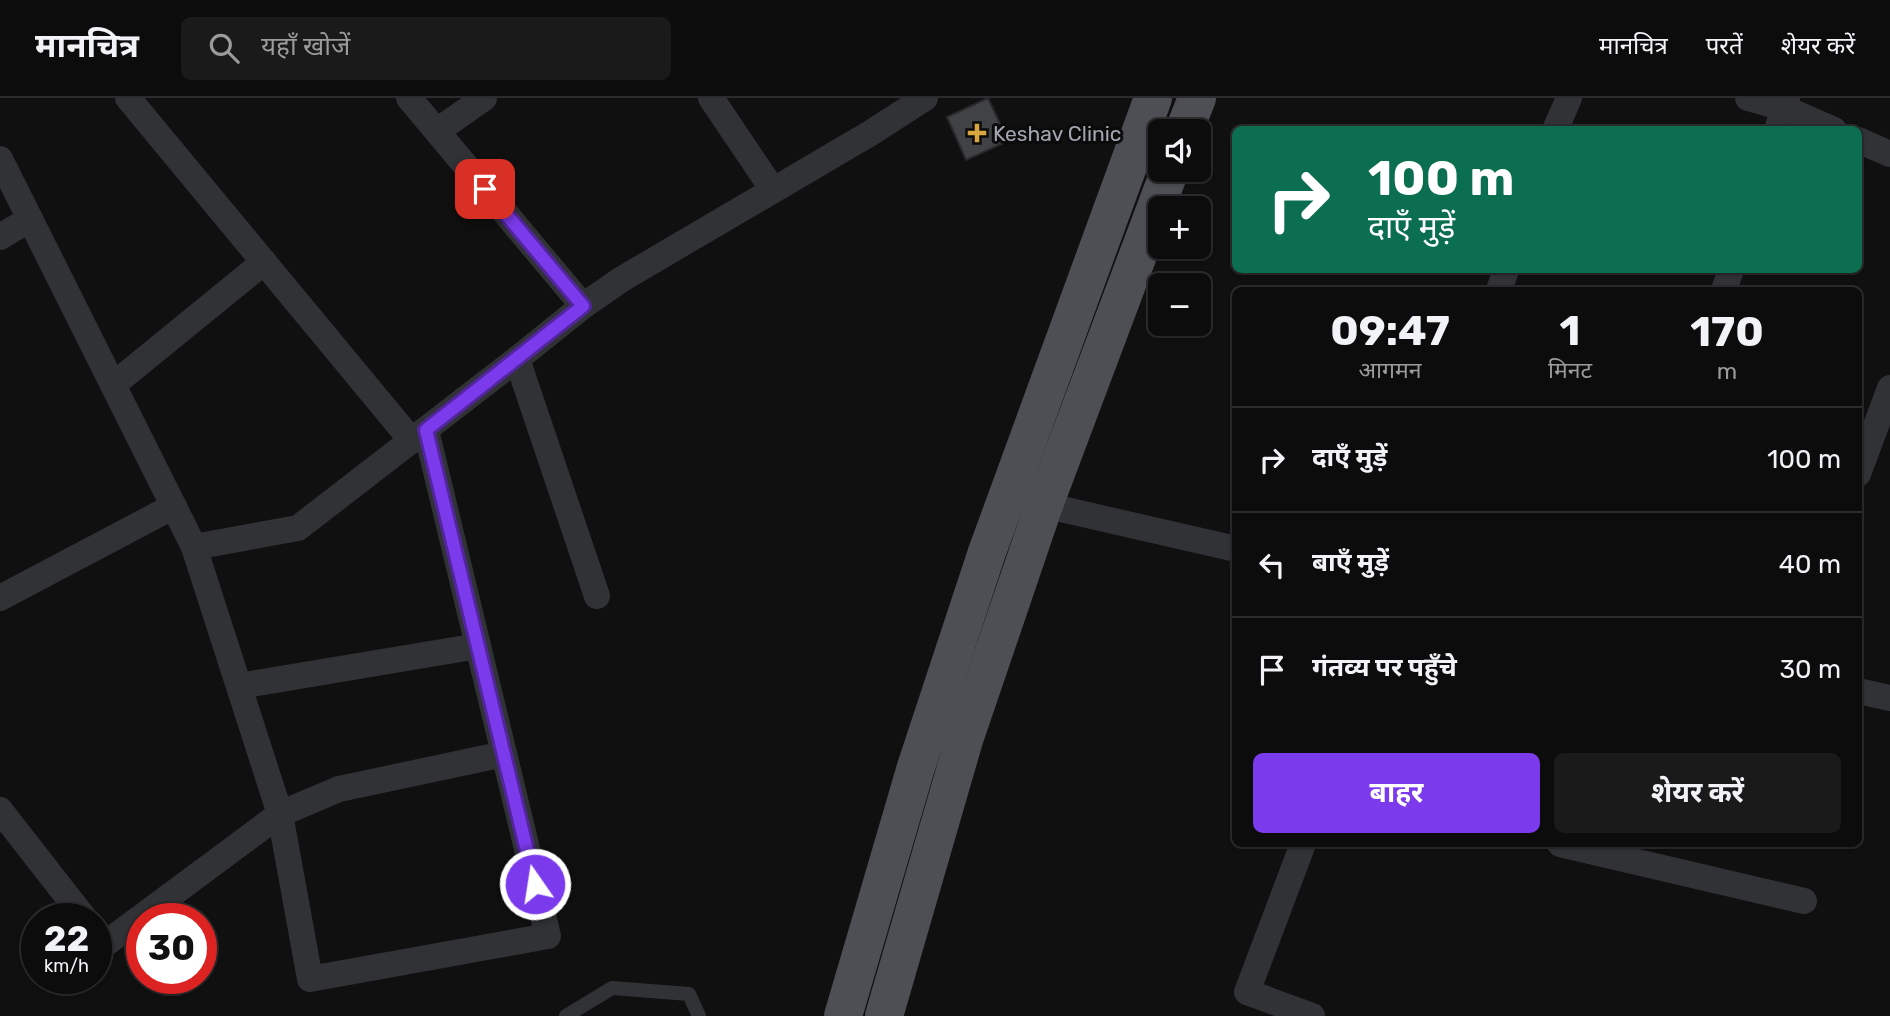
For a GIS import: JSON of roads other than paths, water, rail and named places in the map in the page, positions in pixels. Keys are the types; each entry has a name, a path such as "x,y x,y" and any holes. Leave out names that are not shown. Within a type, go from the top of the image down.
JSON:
{"main road":[{"path":"844,1016 916,767 987,552 1153,98"},
{"path":"1188,119 1196,98"},
{"path":"884,1016 964,740 1044,505 1165,182"}],"street":[{"path":"0,159 194,547 280,814 310,979 548,936 478,646 419,435 264,262 128,98"},
{"path":"409,98 583,306"},
{"path":"437,131 484,98"},
{"path":"711,98 773,190"},
{"path":"194,547 298,528 583,306 622,279 925,98"},
{"path":"1557,126 1569,98"},
{"path":"1748,98 1823,126"},
{"path":"1862,142 1890,154"},
{"path":"0,237 30,219"},
{"path":"113,385 264,262"},
{"path":"517,359 597,596"},
{"path":"1862,463 1889,392"},
{"path":"1044,505 1232,549"},
{"path":"0,598 174,506"},
{"path":"239,686 478,646"},
{"path":"1862,692 1890,698"},
{"path":"112,939 280,814 340,789 504,754"},
{"path":"0,810 73,903"},
{"path":"1302,847 1247,992 1312,1016"},
{"path":"1573,847 1804,901"}],"lane":[{"path":"566,1016 612,988 689,994 699,1016"}],"place":[{"name":"Keshav Clinic","path":"977,133"}]}
